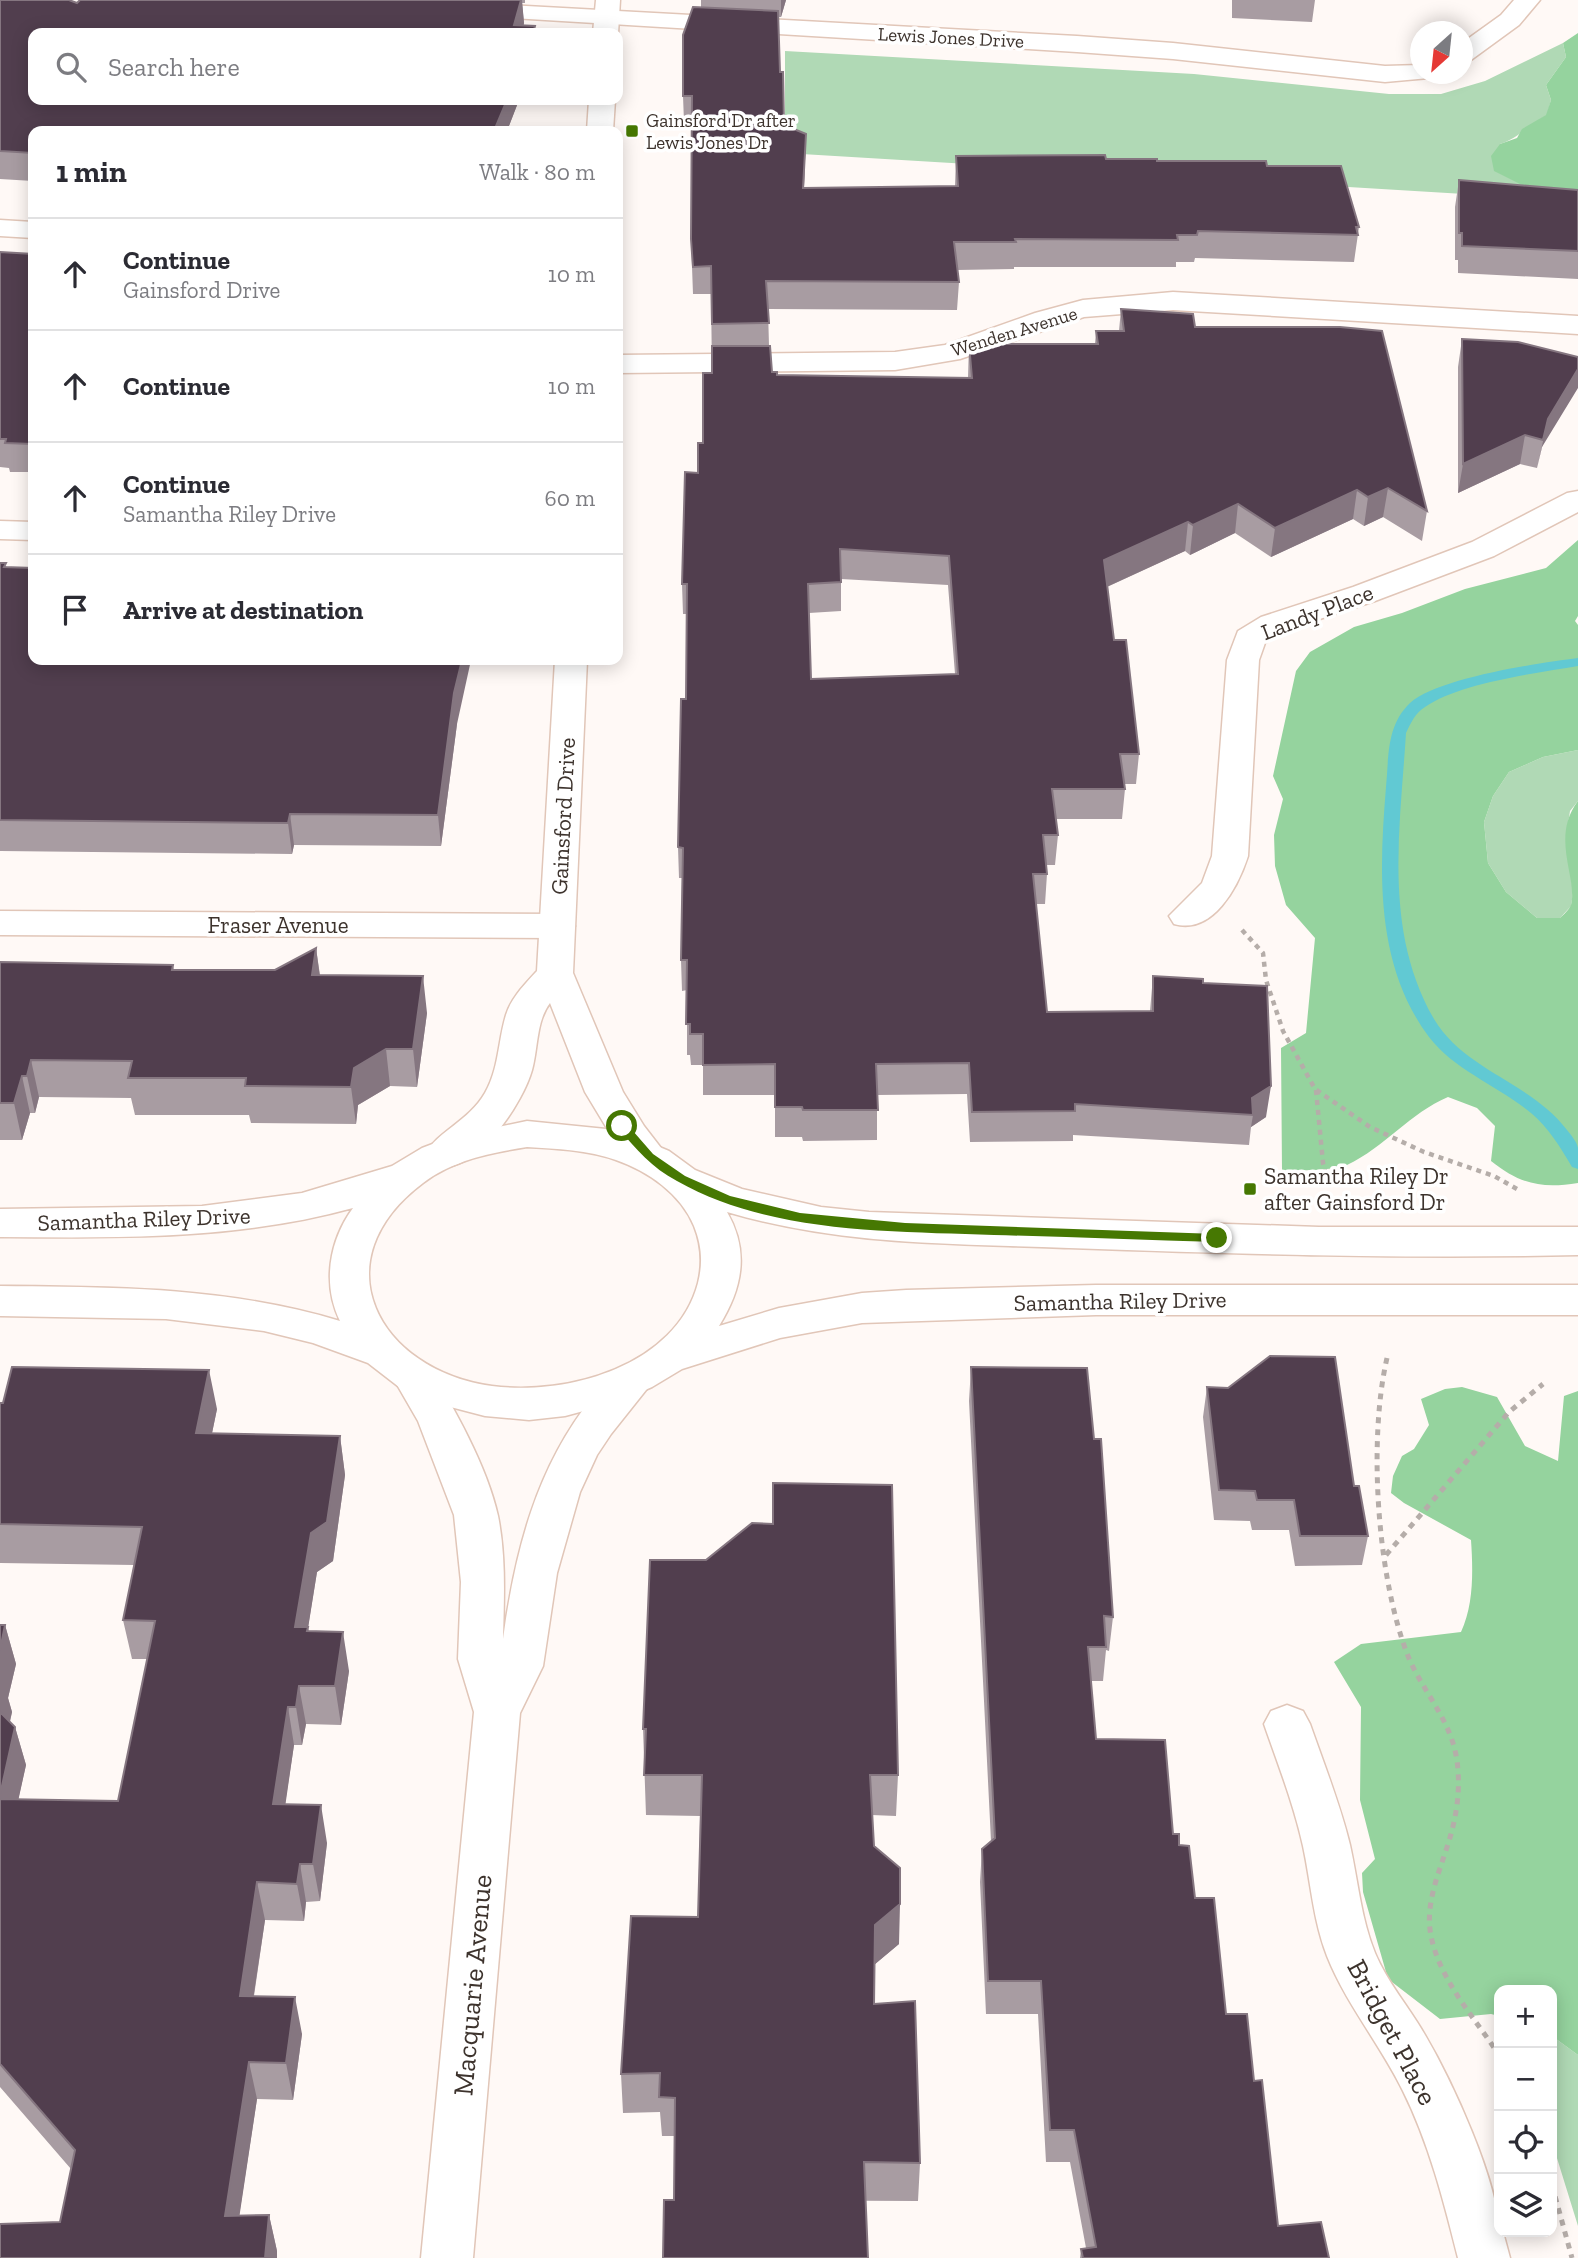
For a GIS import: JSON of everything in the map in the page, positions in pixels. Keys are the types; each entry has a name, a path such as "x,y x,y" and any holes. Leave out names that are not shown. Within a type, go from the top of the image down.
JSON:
{"street":[{"path":"1473,47 1510,20 1528,0"},
{"name":"Lewis Jones Drive","path":"450,9 1077,44 1295,63 1385,74 1410,73"},
{"path":"600,126 602,105"},
{"path":"0,228 28,230"},
{"name":"Wenden Avenue","path":"623,364 895,361 950,353 1045,319 1083,309 1173,301 1578,325"},
{"name":"Landy Place","path":"1198,908 1223,881 1230,856 1243,660 1250,638 1272,624 1364,594 1483,549 1578,500"},
{"path":"0,530 28,531"},
{"name":"Gainsford Drive","path":"571,665 555,973 573,1010 579,1035 604,1096 628,1133 704,1204 718,1234 722,1266 715,1299 696,1330 669,1357"},
{"name":"Fraser Avenue","path":"0,923 557,926"},
{"path":"409,1173 467,1140 486,1123 497,1108 517,1060 526,1011 555,973"},
{"path":"444,1154 484,1140 527,1134 571,1134 612,1143 727,1199 800,1218 905,1227 1322,1241 1578,1241"},
{"name":"Samantha Riley Drive","path":"0,1223 216,1221 342,1199 409,1173"},
{"name":"Macquarie Avenue","path":"409,1173 380,1198 359,1228 349,1259 349,1292 360,1323 398,1364 447,1439 476,1515 483,1582 481,1659 497,1712"},
{"name":"Samantha Riley Drive","path":"669,1357 779,1323 862,1308 906,1305 1096,1300 1578,1300"},
{"path":"0,1301 201,1308 263,1316 340,1336 452,1393 496,1402 544,1402 590,1395 633,1380 669,1357"},
{"name":"Macquarie Avenue","path":"447,2258 497,1712 522,1661 526,1620 535,1574 564,1478 577,1449 594,1422 633,1380"},
{"name":"Bridget Place","path":"1287,1724 1309,1787 1325,1845 1347,1944 1362,1980 1407,2050 1427,2091 1458,2169 1484,2258"}],"path":[{"path":"1198,908 1263,953 1266,979 1283,1031 1315,1089 1323,1163 1328,1183"},
{"path":"1315,1089 1370,1127 1423,1152 1494,1176 1517,1189"},
{"path":"1387,1358 1379,1388 1378,1420 1385,1555 1398,1626 1407,1654 1440,1712 1457,1756 1456,1810 1449,1842 1438,1871 1431,1906 1430,1933 1436,1957 1494,2048"},
{"path":"1385,1555 1509,1412 1543,1384"},
{"path":"1557,2202 1573,2258"}],"green space":[{"path":"1578,33 1578,194 1524,186 1494,171 1491,156 1500,144 1517,138 1522,129 1546,115 1551,100 1546,85 1566,57 1563,43"},
{"path":"1563,43 1566,57 1546,85 1551,100 1547,115 1500,144 1578,201 785,153 785,51 1194,74 1389,94 1441,94 1485,81"},
{"path":"1578,540 1578,616 1575,621 1578,625 1578,750 1543,757 1509,772 1493,796 1484,822 1488,863 1506,892 1537,918 1560,918 1571,905 1571,882 1565,843 1570,815 1578,801 1578,1183 1542,1185 1522,1180 1502,1169 1491,1161 1495,1126 1477,1108 1448,1097 1347,1165 1282,1171 1281,1048 1306,1033 1315,938 1286,905 1275,866 1274,835 1283,799 1273,776 1296,671 1310,652 1354,627 1402,613 1465,589 1546,568"},
{"path":"1578,750 1578,801 1570,811 1566,837 1573,893 1571,906 1560,918 1537,918 1506,892 1488,863 1484,822 1493,796 1509,772 1543,757"},
{"path":"1462,1387 1497,1397 1525,1446 1558,1461 1564,1396 1578,1391 1578,2055 1557,2040 1557,1985 1494,1985 1494,2015 1440,2019 1388,1979 1363,1892 1362,1873 1375,1859 1360,1800 1361,1707 1334,1662 1361,1644 1461,1632 1470,1598 1471,1540 1391,1493 1393,1476 1402,1456 1414,1449 1429,1425 1421,1399 1445,1389"},
{"path":"1557,2040 1578,2055 1578,2226 1557,2158"}],"building":[{"path":"0,0 69,0 77,3 80,0 521,0 514,25 535,26 28,28 28,105 505,105 496,126 28,126 28,153 0,151"},
{"path":"693,7 778,11 784,125 806,134 803,188 958,186 956,156 1105,155 1106,159 1266,161 1267,166 1341,166 1359,227 1356,227 1358,235 1198,231 1197,235 1177,235 1178,240 1015,239 1016,242 954,242 959,282 766,281 769,323 712,324 711,266 693,267 691,239 692,96 683,96 683,35"},
{"path":"1459,180 1578,190 1578,251 1462,246 1462,233 1459,233"},
{"path":"0,252 28,254 28,444 5,443 6,439 0,439"},
{"path":"1121,309 1193,314 1195,327 1340,327 1382,331 1427,511 1388,488 1368,497 1357,490 1275,528 1238,504 1193,525 1188,522 1104,560 1114,640 1126,640 1139,754 1120,754 1125,789 1052,789 1058,835 1043,835 1047,874 1033,874 1047,1012 1153,1011 1153,976 1203,979 1203,983 1267,986 1271,1086 1252,1098 1253,1115 1075,1104 1075,1111 972,1112 969,1063 876,1064 878,1110 803,1110 802,1107 775,1107 775,1064 703,1065 703,1034 690,1034 690,1024 686,1024 687,960 681,960 683,848 678,847 681,699 686,699 687,584 682,584 685,472 698,473 698,443 703,443 703,373 712,373 712,346 770,346 772,372 777,372 777,375 972,378 969,344 1098,344 1096,331 1124,331","holes":["840,549 949,556 958,674 811,679 808,584 841,582"]},
{"path":"1462,339 1518,342 1578,357 1578,369 1548,419 1543,440 1525,435 1463,464"},
{"path":"0,563 6,563 4,567 28,568 28,665 461,665 454,693 438,815 290,814 288,823 0,820"},
{"path":"316,948 312,975 423,976 413,1049 386,1049 354,1068 351,1087 245,1086 246,1078 128,1078 132,1061 31,1060 27,1076 22,1076 14,1103 0,1103 0,962 173,965 172,970 275,970"},
{"path":"1270,1356 1335,1357 1354,1486 1359,1486 1368,1536 1300,1536 1294,1500 1257,1500 1255,1491 1219,1490 1207,1387 1228,1388"},
{"path":"12,1367 209,1370 196,1433 340,1436 327,1522 311,1533 295,1627 308,1627 307,1631 343,1632 335,1686 299,1686 296,1707 288,1707 273,1804 321,1805 313,1864 300,1864 297,1884 257,1882 240,1996 295,1997 286,2063 249,2062 225,2216 269,2215 265,2258 0,2258 0,2224 60,2222 75,2150 0,2064 0,1799 118,1801 155,1621 123,1620 142,1527 0,1524 0,1403 3,1403"},
{"path":"971,1367 1087,1368 1094,1439 1101,1439 1113,1617 1104,1616 1106,1647 1088,1647 1096,1739 1165,1740 1173,1834 1179,1834 1179,1845 1189,1846 1195,1898 1214,1898 1226,2014 1247,2014 1254,2081 1262,2080 1278,2226 1321,2222 1329,2258 1083,2258 1081,2249 1096,2247 1074,2130 1050,2130 1041,1981 988,1981 982,1849 995,1838"},
{"path":"773,1483 892,1485 898,1775 870,1775 874,1846 900,1868 900,1904 875,1925 874,2004 915,2001 920,2163 864,2162 868,2258 663,2258 664,2200 674,2200 675,2098 659,2097 660,2073 621,2074 631,1916 698,1917 702,1775 644,1775 646,1729 643,1729 650,1560 706,1560 752,1523 773,1524"},
{"path":"0,1625 5,1625 0,1650"},
{"path":"0,1712 15,1727 0,1795"}],"waterway":[{"path":"1578,662 1521,672 1451,690 1420,703 1410,713 1398,733 1390,882 1398,948 1417,1001 1432,1029 1453,1052 1539,1110 1566,1141 1578,1163"}],"place":[{"name":"Gainsford Dr after Lewis Jones Dr","path":"632,131"},
{"name":"Samantha Riley Dr after Gainsford Dr","path":"1250,1189"}],"route":[{"path":"622,1126 649,1157 705,1191 764,1210 800,1218 905,1227 1217,1238"}]}
